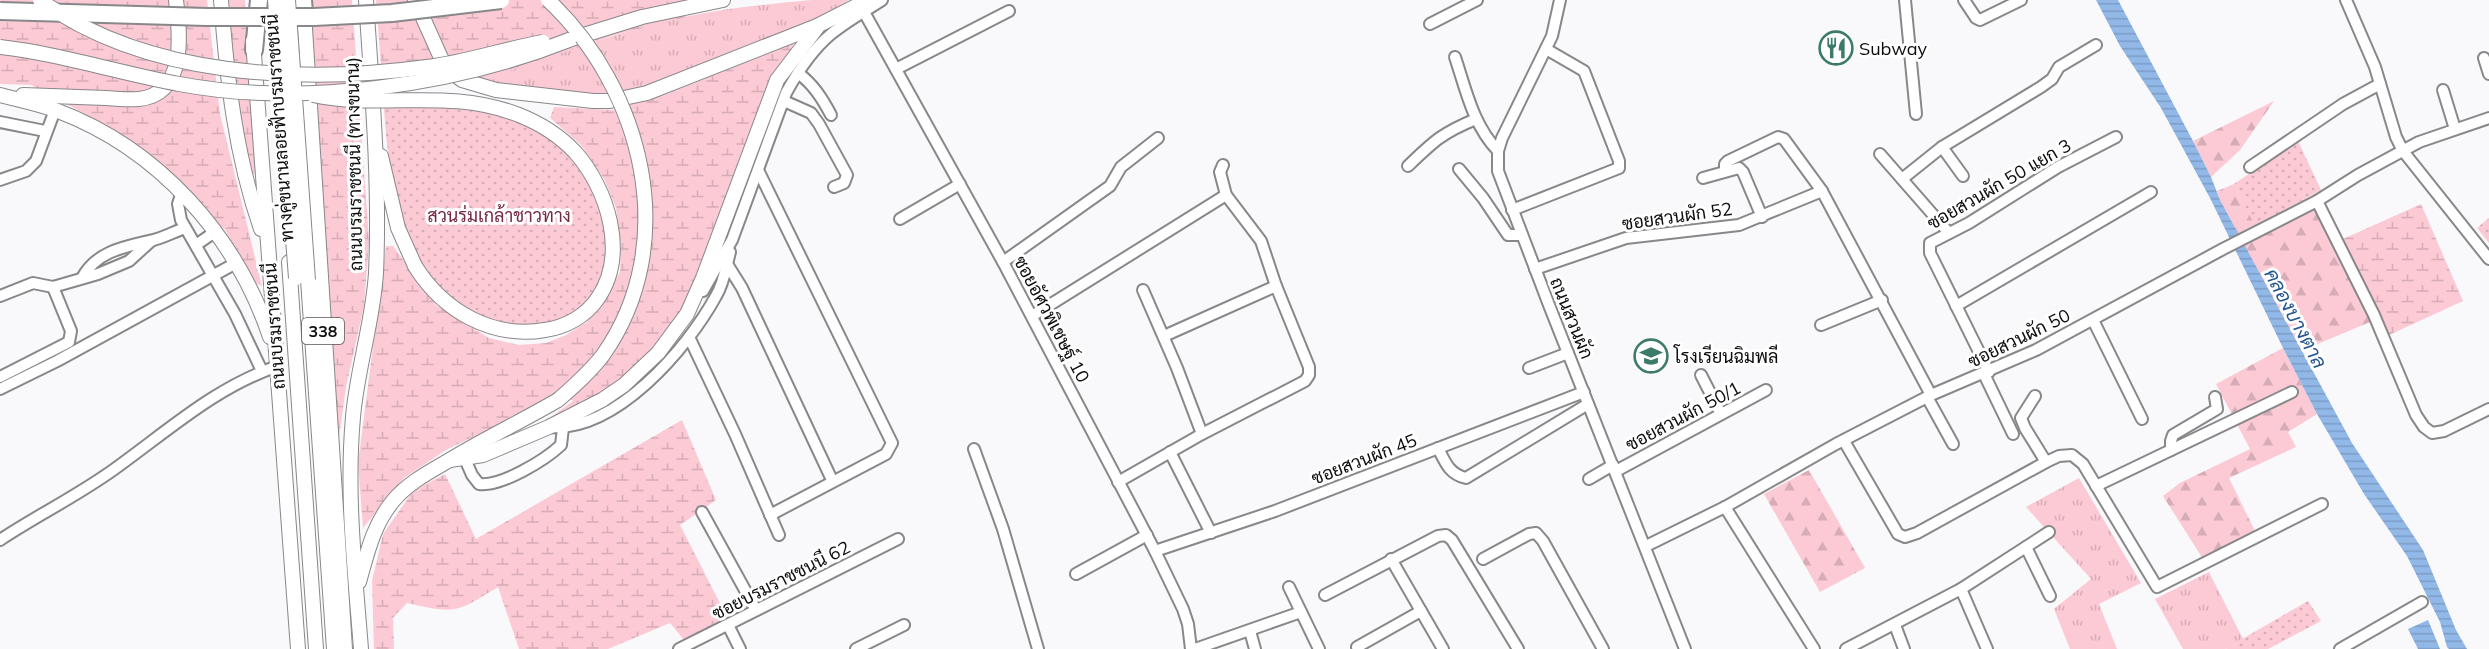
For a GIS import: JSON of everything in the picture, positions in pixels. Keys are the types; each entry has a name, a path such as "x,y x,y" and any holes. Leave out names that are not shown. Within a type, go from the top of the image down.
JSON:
{"highway":[{"path":"254,50 259,0"},
{"path":"0,12 247,18 392,13 501,0"}],"main road":[{"path":"40,0 83,28 133,48 205,64 288,74 354,74 428,67 478,58 540,42 569,40"},
{"path":"0,94 139,99 158,92 171,79 176,68 179,32 176,0"},
{"path":"220,0 233,117 240,156 268,248"},
{"name":"338","path":"251,0 298,649"},
{"name":"ทางคู่ขนานลอยฟ้าบรมราชชนนี","path":"288,0 334,649"},
{"name":"ถนนบรมราชชนนี (ทางขนาน)","path":"361,649 350,497 353,417 375,277 374,130 366,0"},
{"path":"415,0 441,57 450,71 462,80 496,90 593,101 610,101 647,93 866,6"},
{"path":"356,589 376,527 392,502 419,477 558,399 602,357 624,318 640,265 646,218 637,150 618,95 591,50 548,0"},
{"path":"313,95 396,85 460,73 520,58 642,17 723,0"},
{"name":"ทางคู่ขนานลอยฟ้าบรมราชชนนี","path":"272,4 321,649"},
{"name":"ถนนบรมราชชนนี","path":"272,4 316,649"},
{"name":"338","path":"303,6 345,643"},
{"path":"450,460 465,459 556,428 624,385 658,353 687,314 703,278 777,80 819,25"},
{"path":"0,47 202,88 345,99 459,100 483,104 520,115 548,130 574,151 594,178 609,218 612,261 606,285 597,299 572,321 555,328 517,332 484,325 467,317 446,302 426,283 415,266 398,228 374,130"},
{"path":"0,94 55,110 90,125 137,153 182,192 216,231 236,263 255,298 277,361"},
{"path":"345,643 352,536"}],"street":[{"path":"465,459 475,481 479,484 489,484 542,461 561,445 556,428 586,422 610,410 633,394 670,361 717,295 732,240 784,101 798,73 807,59 831,34 866,6 882,0"},
{"path":"1430,24 1477,0"},
{"path":"1455,57 1476,120 1485,138 1498,151 1546,48 1558,17 1560,0"},
{"path":"1905,0 1916,114"},
{"path":"1964,0 1976,18 1980,20 2021,0"},
{"path":"2346,0 2375,67 2396,137 2403,151 2489,259"},
{"name":"ซอยอัศวพิเชษฐ์ 10","path":"866,6 896,69 1003,262 1155,551 1183,609 1193,649"},
{"path":"896,69 1009,10"},
{"path":"1902,179 1942,147 2042,87 2059,67 2096,45"},
{"path":"1512,210 1619,168 1618,159 1584,71 1546,48"},
{"path":"2484,58 2489,74"},
{"path":"798,73 815,90 831,115"},
{"path":"2250,167 2343,104 2380,84"},
{"path":"2443,90 2455,129"},
{"path":"784,101 811,113 819,124 847,175 843,183 834,187"},
{"path":"0,180 32,168 55,110"},
{"name":"ซอยสวนผัก 50","path":"1646,546 1725,507 1929,396 1987,373 2093,320 2317,201 2419,142 2489,118"},
{"path":"1408,166 1437,138 1449,130 1476,120"},
{"path":"0,124 45,131"},
{"path":"1725,171 1725,164 1728,161 1780,137 1784,139 1822,191 1882,300 1953,444"},
{"name":"ซอยสวนผัก 50 แยก 3","path":"2013,434 1929,249 1930,243 2058,167 2116,137"},
{"path":"1003,262 1110,186 1121,167 1158,138"},
{"path":"1942,147 1963,176"},
{"name":"ถนนสวนผัก","path":"1498,151 1498,171 1512,210 1685,649"},
{"path":"1880,154 1949,233"},
{"path":"1118,482 1202,434 1305,381 1309,375 1309,367 1276,286 1261,241 1226,195 1220,172 1223,165"},
{"path":"1703,178 1736,167 1743,172 1762,217"},
{"path":"1459,169 1483,198 1508,235 1522,235"},
{"path":"758,170 892,443 886,454 770,514"},
{"path":"900,219 960,184"},
{"name":"ซอยสวนผัก 52","path":"1535,269 1626,238 1731,227 1762,217 1822,191"},
{"path":"182,192 178,211 185,228 235,314 261,371"},
{"path":"1956,306 2151,192"},
{"path":"1032,316 1226,195"},
{"path":"2317,201 2374,315 2416,415 2424,427 2432,433 2444,431 2489,409"},
{"path":"82,278 87,269 108,253 127,245 152,241 185,228"},
{"path":"196,245 216,231"},
{"path":"687,314 732,240"},
{"path":"0,296 33,283 53,287 114,268 129,261 152,241"},
{"path":"0,389 57,361 236,263"},
{"path":"727,264 742,288 832,480"},
{"path":"1164,336 1276,286"},
{"path":"0,377 69,342 71,331 53,287"},
{"path":"1143,290 1164,336 1202,434"},
{"path":"1821,325 1882,300"},
{"path":"2093,320 2142,418"},
{"path":"689,337 779,535"},
{"path":"1529,368 1568,353"},
{"path":"0,540 119,466 207,402 277,361"},
{"path":"1701,375 1721,414"},
{"name":"ซอยสวนผัก 50/1","path":"1589,478 1614,468 1766,390"},
{"name":"ซอยสวนผัก 45","path":"1155,551 1275,511 1584,392"},
{"path":"2096,486 2292,392"},
{"path":"2035,396 2021,418 2046,462"},
{"path":"2171,450 2170,441 2173,435 2217,409 2215,397"},
{"path":"1438,448 1449,469 1458,476 1466,477 1588,404"},
{"path":"1844,441 1898,534 1905,537 1927,528 2046,462 2059,456 2072,455 2083,464 2157,587 2322,504"},
{"path":"974,448 1003,529 1038,649"},
{"path":"1170,452 1211,532"},
{"path":"1725,507 1814,649"},
{"path":"702,512 756,610"},
{"path":"1846,649 1961,589 2049,532"},
{"path":"1483,559 1529,534 1536,533 1543,541 1603,649"},
{"path":"1076,574 1146,535"},
{"path":"1325,595 1438,536 1449,536 1518,649"},
{"name":"ซอยบรมราชชนนี 62","path":"679,649 898,539"},
{"path":"2026,547 2050,596"},
{"path":"1391,560 1443,649"},
{"path":"1289,586 1319,649"},
{"path":"1961,589 1987,649"},
{"path":"2340,649 2422,602"},
{"path":"1357,647 1421,611"},
{"path":"1193,649 1301,612"},
{"path":"728,625 740,649"},
{"path":"856,649 904,625"},
{"path":"1894,625 1904,649"},
{"path":"1250,631 1254,649"}],"green space":[{"path":"0,0 207,0 220,114 262,286 255,283 225,230 153,156 83,113 31,85 0,84"},
{"path":"229,0 245,0 257,173 252,174 237,116"},
{"path":"304,0 352,0 369,241 364,306 346,387 336,459"},
{"path":"376,0 689,0 686,17 615,35 478,81 382,79"},
{"path":"812,0 849,0 815,20 681,76 608,98 478,81 658,23 732,9"},
{"path":"794,43 781,67 678,321 629,377 582,406 540,425 573,401 559,392 446,450 404,478 363,528 358,463 386,246 393,246 436,305 489,338 519,345 546,343 566,335 587,322 606,297 620,272 621,245 616,208 604,179 580,144 550,118 554,107 613,110 667,94"},
{"name":"สวนร่มเกล้าชาวทาง","path":"383,92 503,112 534,126 565,149 596,195 602,212 605,235 606,258 603,276 594,294 580,310 565,320 548,325 512,325 475,313 446,293 424,266 408,235 397,201 385,128"},
{"path":"2274,101 2240,150 2211,177 2193,141"},
{"path":"2298,141 2321,190 2255,226 2234,184"},
{"path":"2234,184 2256,226 2318,192 2382,317 2301,351 2220,200 2217,191"},
{"path":"2421,204 2463,301 2387,336 2382,317 2343,239"},
{"path":"2489,218 2489,243 2477,228"},
{"path":"2283,348 2317,414 2288,432 2296,447 2229,478 2255,531 2203,559 2163,496 2180,483 2250,449 2216,384"},
{"path":"682,420 716,500 680,525 727,617 684,640 670,623 608,649 519,649 498,587 473,602 455,609 436,609 407,603 393,618 394,649 374,649 372,581 383,534 413,491 445,474 476,539"},
{"path":"1809,470 1865,568 1820,592 1764,494"},
{"path":"2079,478 2141,583 2099,604 2117,649 2070,649 2054,609 2091,579 2026,507"},
{"path":"2209,572 2243,639 2225,649 2183,649 2155,599"},
{"path":"2308,601 2321,621 2268,649 2225,649"}],"water":[{"path":"2096,0 2118,0 2193,141 2220,200 2352,443 2423,550 2456,630 2467,649 2447,647 2440,622 2407,556 2364,494 2317,414 2210,198 2161,108 2120,46"},
{"path":"2428,620 2440,649 2418,649 2408,629"}],"place":[{"name":"Subway","path":"1836,48"},
{"name":"โรงเรียนฉิมพลี","path":"1651,356"}],"water label":[{"name":"คลองบางตาล","path":"2296,318"}]}
